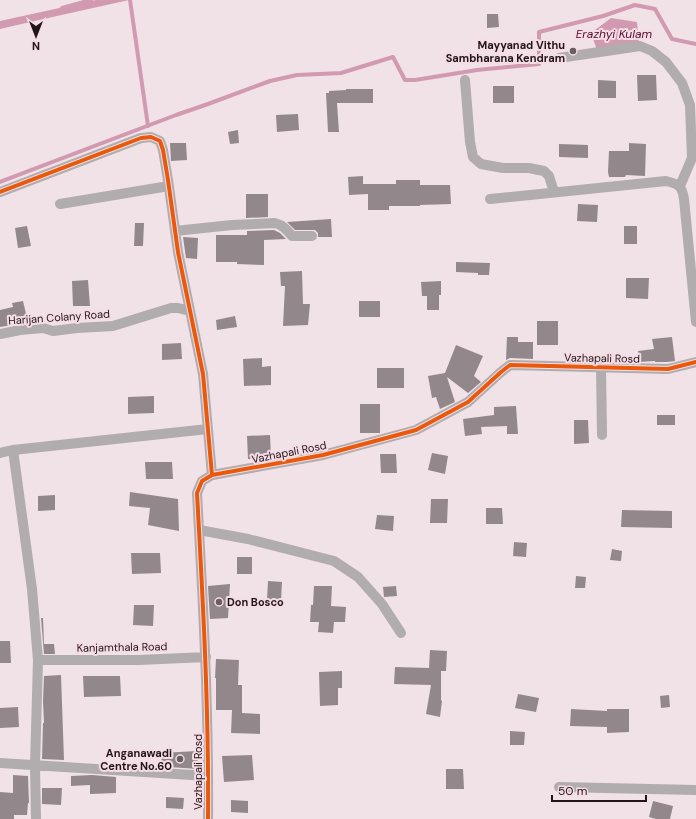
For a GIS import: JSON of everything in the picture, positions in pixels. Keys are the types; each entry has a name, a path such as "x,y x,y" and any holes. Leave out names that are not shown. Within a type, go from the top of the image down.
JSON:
{"street":[{"path":"559,58 640,46 652,51 666,62 682,83 690,105 692,158 680,186"},
{"path":"465,80 470,142 473,157 481,164 488,166 503,168 529,168 544,171 549,176 554,192"},
{"path":"0,192 141,138 151,137 160,140 169,186 178,252 203,374 212,475"},
{"path":"490,199 666,181 675,183 680,186 683,192 696,322"},
{"path":"60,204 169,186"},
{"path":"175,231 232,225 275,223 280,224 292,236 312,236"},
{"name":"Harijan Colany Road","path":"0,334 43,328 53,331 113,326 171,308 190,311"},
{"name":"Vazhapali Rosd","path":"208,819 206,657 197,493 202,481 212,475 323,456 416,430 468,402 501,372 510,366 668,369 696,362"},
{"path":"600,367 602,435"},
{"path":"0,453 13,450 208,429"},
{"path":"13,450 32,589 38,660 35,766 36,819"},
{"path":"199,530 248,539 334,561 358,577 382,604 401,633"},
{"name":"Kanjamthala Road","path":"38,660 139,660 206,657"},
{"path":"0,763 208,776"},
{"path":"559,787 696,790"}],"water":[{"path":"96,0 129,0 0,29 0,21"},
{"name":"Erazhyi Kulam","path":"611,18 637,22 639,45 597,50 591,33"}],"building":[{"path":"487,14 498,14 499,27 487,28"},
{"path":"637,75 656,75 657,100 638,101"},
{"path":"598,80 616,81 616,98 598,98"},
{"path":"493,86 514,86 514,103 493,103"},
{"path":"346,89 373,89 373,103 337,103 339,132 328,132 326,93 329,93 329,91"},
{"path":"298,114 299,130 277,132 276,115"},
{"path":"238,130 239,143 230,144 228,132"},
{"path":"170,143 186,143 187,160 171,161"},
{"path":"629,143 646,144 645,176 626,175 625,177 609,177 609,151 629,151"},
{"path":"559,144 588,145 588,158 559,157"},
{"path":"363,176 363,184 396,184 396,180 420,180 420,185 450,185 451,204 389,206 389,210 368,210 368,194 349,195 348,177"},
{"path":"246,194 268,194 268,217 246,218"},
{"path":"578,204 598,205 597,222 577,221"},
{"path":"331,219 332,237 318,237 318,233 315,230 295,230 287,222"},
{"path":"135,223 144,223 143,246 134,246"},
{"path":"27,226 31,246 18,248 15,228"},
{"path":"624,226 637,226 637,244 624,244"},
{"path":"274,230 286,239 264,240 264,265 237,264 237,262 216,262 216,235 247,235 247,231"},
{"path":"183,237 198,238 197,259 186,258"},
{"path":"456,262 490,263 489,275 456,272"},
{"path":"302,271 303,304 310,304 308,325 283,326 285,286 281,286 280,272"},
{"path":"626,278 649,278 648,299 626,298"},
{"path":"88,280 90,306 73,306 72,281"},
{"path":"441,281 439,310 427,310 427,296 422,296 421,282"},
{"path":"23,301 27,318 11,321 12,325 0,327 0,310 13,307 12,303"},
{"path":"359,301 380,301 380,317 359,317"},
{"path":"235,316 237,327 217,330 216,320"},
{"path":"537,321 558,321 558,345 537,345"},
{"path":"507,337 518,337 518,342 533,342 533,359 510,358 506,360"},
{"path":"672,337 675,361 639,362 638,351 654,349 652,339"},
{"path":"181,343 182,359 162,360 162,344"},
{"path":"456,345 483,356 474,376 481,382 468,393 447,377 455,402 440,409 436,397 432,398 428,376 445,373"},
{"path":"262,358 262,367 271,366 271,385 244,386 243,359"},
{"path":"377,368 404,368 404,388 377,388"},
{"path":"154,396 154,413 128,414 128,397"},
{"path":"360,404 380,404 380,433 360,433"},
{"path":"516,406 518,434 507,434 507,426 481,427 482,434 465,436 463,419 494,415 494,407"},
{"path":"657,415 675,415 675,425 657,425"},
{"path":"574,420 588,420 589,443 574,444"},
{"path":"270,435 271,458 248,459 247,436"},
{"path":"432,453 448,456 445,474 428,470"},
{"path":"380,454 396,454 397,473 381,473"},
{"path":"145,462 172,462 173,479 146,479"},
{"path":"130,492 178,499 179,531 148,525 150,508 129,506"},
{"path":"55,495 55,510 38,511 38,496"},
{"path":"431,499 448,499 447,523 430,523"},
{"path":"486,508 502,508 503,524 486,524"},
{"path":"622,510 672,511 672,528 621,527"},
{"path":"377,515 394,516 393,531 375,529"},
{"path":"514,542 527,543 526,557 513,556"},
{"path":"612,549 622,551 621,561 610,560"},
{"path":"131,553 160,553 161,573 132,574"},
{"path":"237,557 252,557 252,574 237,574"},
{"path":"576,576 586,577 585,588 575,588"},
{"path":"268,581 282,582 281,601 267,600"},
{"name":"Don Bosco","path":"230,584 228,618 210,619 208,586"},
{"path":"314,586 332,586 331,606 346,607 345,622 334,622 333,633 318,632 319,622 310,622"},
{"path":"396,586 397,596 384,597 383,587"},
{"path":"134,605 154,605 153,626 133,625"},
{"path":"41,618 43,618 44,644 54,644 55,654 44,654"},
{"path":"0,641 10,641 11,663 0,663"},
{"path":"430,650 447,651 446,671 441,671 442,701 440,717 426,714 431,685 394,684 395,667 429,668"},
{"path":"216,659 239,660 238,685 242,685 242,713 260,714 260,734 231,733 232,710 216,710"},
{"path":"342,671 342,688 338,688 338,705 320,706 319,672"},
{"path":"61,675 64,760 42,759 44,676"},
{"path":"83,676 120,676 121,696 84,697"},
{"path":"518,694 539,698 536,712 515,708"},
{"path":"669,695 670,707 661,708 660,696"},
{"path":"18,707 19,727 0,728 0,708"},
{"path":"571,709 607,711 607,709 629,709 629,732 607,733 607,727 570,726"},
{"path":"510,731 525,732 524,745 510,745"},
{"name":"Anganawadi Centre No.60","path":"197,751 198,769 169,767 169,765 162,765 161,753"},
{"path":"252,755 254,780 224,782 222,756"},
{"path":"446,769 463,769 464,789 446,789"},
{"path":"13,775 28,776 29,803 27,815 14,815 14,819 0,819 0,792 13,793"},
{"path":"92,775 116,777 116,793 90,794 90,785 71,786 71,776"},
{"path":"42,788 62,788 61,805 42,804"},
{"path":"166,797 184,798 183,809 166,808"},
{"path":"231,800 248,801 248,813 231,812"},
{"path":"653,801 673,806 670,819 656,819 649,817"}],"waterway":[{"path":"62,8 91,0"},
{"path":"130,0 148,126"},
{"path":"0,182 270,81 297,75 341,73 393,57 405,80 415,80 477,70 539,64 539,32 603,16 635,5 655,9 672,39 696,44"}],"cycle path":[{"path":"0,192 141,138 151,137 160,141 168,180 178,252 203,374 212,475"},
{"path":"208,819 207,697 197,493 202,481 212,475 323,455 416,430 468,402 510,365 668,369 696,362"}],"place":[{"name":"Mayyanad Vithu Sambharana Kendram","path":"573,51"},
{"name":"Don Bosco","path":"219,602"},
{"name":"Anganawadi Centre No.60","path":"180,759"}]}
